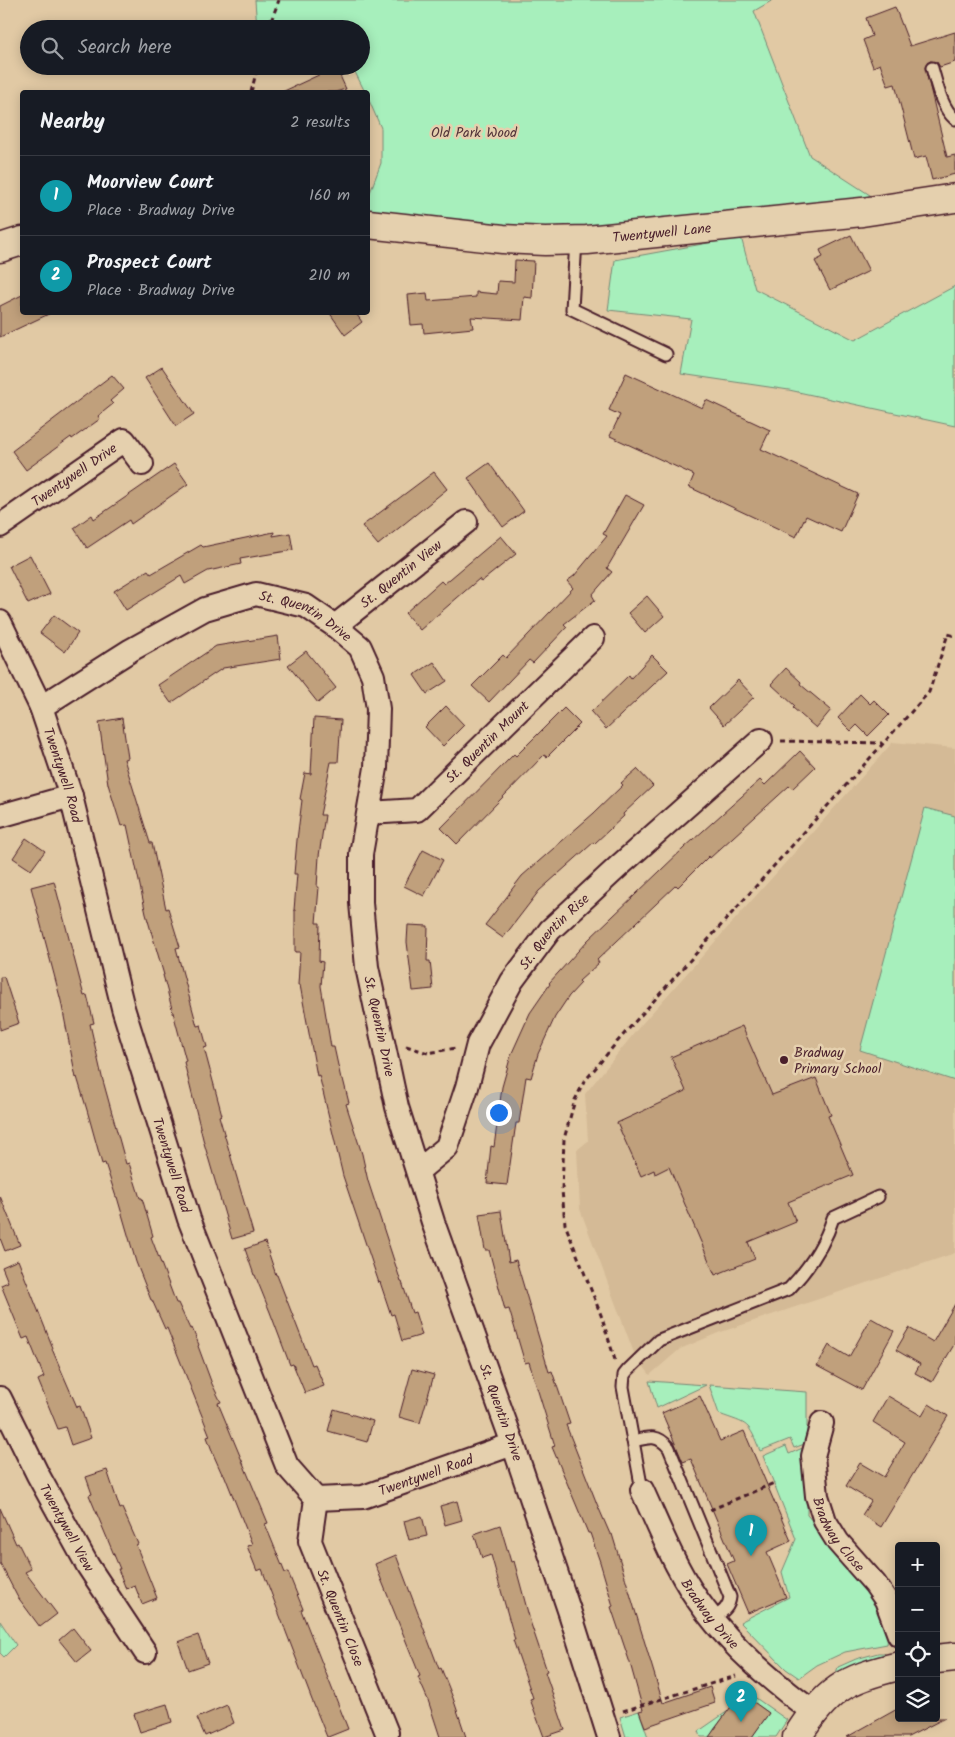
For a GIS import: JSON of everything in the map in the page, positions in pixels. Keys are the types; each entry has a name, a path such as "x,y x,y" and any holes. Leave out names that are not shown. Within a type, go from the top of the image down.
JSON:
{"street":[{"name":"Twentywell Lane","path":"370,224 503,239 576,240 862,212 955,198"},
{"path":"0,248 20,242"},
{"name":"Twentywell Drive","path":"0,526 124,440 142,464"},
{"name":"St. Quentin View","path":"335,626 466,522"},
{"name":"St. Quentin Drive","path":"41,706 131,650 205,609 256,594 306,606 335,626 360,648 373,676 378,709 376,768 361,854 361,903 367,967 397,1107 434,1224 513,1444 606,1727"},
{"name":"Twentywell Road","path":"0,622 41,706 71,796 123,1008 189,1219 287,1466 316,1498 364,1497 513,1444"},
{"name":"St. Quentin Mount","path":"369,813 417,810 593,638"},
{"name":"St. Quentin Rise","path":"418,1170 447,1148 467,1087 478,1044 512,981 550,930 760,740"},
{"path":"0,816 71,796"},
{"name":"Twentywell View","path":"0,1398 38,1475 88,1566 145,1652"},
{"name":"Bradway Close","path":"822,1423 813,1456 817,1496 825,1521 838,1542 875,1584 886,1600 898,1632"},
{"name":"Bradway Drive","path":"642,1490 675,1562 704,1609 758,1669 813,1712"},
{"name":"St. Quentin Close","path":"316,1498 310,1541 387,1734"},
{"path":"940,1658 955,1656"},
{"path":"797,1737 813,1712 837,1689 851,1680 871,1672 895,1667"}],"lane":[{"path":"932,68 941,96 950,115 955,119"},
{"path":"576,240 572,310 666,354"},
{"path":"642,1490 623,1387 624,1375 659,1340 789,1289 804,1273 830,1229 833,1218 878,1197"},
{"path":"633,1442 646,1438 655,1438 663,1441 669,1448 730,1597 730,1604 713,1619"}],"path":[{"path":"271,20 279,0"},
{"path":"252,90 256,75"},
{"path":"624,1375 619,1372 601,1315 565,1224 562,1190 564,1140 576,1100 584,1082 617,1042 929,692 948,634 955,636"},
{"path":"760,740 883,743"},
{"path":"382,1038 428,1053 478,1044"},
{"path":"712,1509 774,1483"},
{"path":"606,1727 758,1669"}],"shaded area":[{"name":"Bradway Primary School","path":"893,742 955,748 955,1253 718,1333 680,1349 650,1375 634,1353 580,1209 577,1150 588,1141 585,1094 640,1026"}],"green space":[{"name":"Old Park Wood","path":"255,0 773,0 754,11 810,156 873,197 583,229 516,229 370,213 370,193 381,163 381,128 370,103 370,90 364,90 356,75 370,75 370,20 256,20"},
{"path":"741,237 755,289 855,340 955,286 955,426 789,390 681,374 691,319 608,310 615,260"},
{"path":"925,808 955,816 955,1081 860,1050"},
{"path":"649,1381 706,1385 657,1408"},
{"path":"709,1385 807,1392 807,1443 794,1448 790,1439 760,1451 753,1434 746,1425 719,1414"},
{"path":"786,1446 789,1454 807,1446 807,1515 844,1557 886,1624 888,1637 887,1644 845,1652 817,1665 799,1678 786,1669 740,1622 789,1597 782,1572 796,1539 763,1456"},
{"path":"0,1621 16,1645 4,1657 0,1653"},
{"path":"885,1653 880,1657 835,1676 838,1667 856,1659"},
{"path":"743,1689 787,1720 776,1737 752,1737 769,1713 741,1693"},
{"path":"639,1711 648,1737 626,1737 620,1717"},
{"path":"728,1711 713,1731 713,1737 701,1737 699,1731"}],"building":[{"path":"895,7 910,46 955,32 955,62 940,67 937,62 930,61 925,67 947,157 955,155 955,174 932,180 926,156 914,159 895,84 888,86 880,64 873,67 863,40 872,36 866,18"},
{"path":"319,75 340,75 346,89 342,90 286,90"},
{"path":"851,235 869,271 830,290 815,261 823,257 820,250"},
{"path":"515,260 534,261 532,298 524,297 522,320 471,317 473,328 424,333 423,324 411,325 408,295 427,293 428,301 476,297 476,292 497,294 498,281 514,282"},
{"path":"20,296 20,315 47,315 0,337 0,306"},
{"path":"331,315 357,315 362,322 345,335"},
{"path":"162,367 194,414 176,426 145,378"},
{"path":"626,373 702,408 706,400 770,430 761,449 858,494 841,532 806,516 796,537 689,487 694,475 610,436 620,415 609,410"},
{"path":"112,375 124,389 110,401 113,404 98,416 100,419 72,439 71,437 26,470 12,451"},
{"path":"489,463 524,511 503,527 468,478"},
{"path":"174,464 188,484 131,524 129,520 87,548 74,528 92,515 94,519"},
{"path":"434,472 447,489 378,545 362,526"},
{"path":"625,495 644,505 607,568 612,572 592,595 595,600 564,624 567,627 533,663 529,660 489,702 472,686 503,655 506,658 573,588 567,581 574,576 607,536 603,534"},
{"path":"274,532 273,536 290,533 293,550 240,559 241,564 208,571 185,584 181,576 126,610 114,591 148,570 151,574 201,545 203,547"},
{"path":"501,536 516,554 481,582 479,579 420,630 405,613 441,581 444,584"},
{"path":"30,555 50,594 28,604 9,566"},
{"path":"647,596 664,616 645,633 628,613"},
{"path":"54,615 78,633 65,652 40,633"},
{"path":"278,636 281,659 223,668 171,703 158,685 216,646"},
{"path":"306,651 336,688 318,703 288,665"},
{"path":"652,655 668,671 606,729 591,712 629,675 631,678"},
{"path":"434,662 447,681 427,694 414,675"},
{"path":"786,668 801,682 800,684 831,710 816,728 793,708 795,706 771,684"},
{"path":"738,680 754,697 724,725 709,708"},
{"path":"860,694 870,704 874,700 889,715 868,736 857,725 851,731 838,718"},
{"path":"446,706 464,725 443,746 425,727"},
{"path":"564,708 580,724 547,757 544,755 457,844 441,828 514,754 516,756"},
{"path":"122,718 128,758 124,759 150,843 152,843 166,909 168,908 180,947 176,948 197,1026 201,1025 207,1047 204,1048 222,1115 219,1116 253,1233 232,1239 204,1143 184,1062 186,1061 146,914 127,825 121,826 108,784 99,722"},
{"path":"314,718 341,720 338,762 331,762 320,815 325,815 319,856 316,923 320,923 319,961 323,962 321,986 331,1047 334,1047 341,1079 343,1079 349,1103 346,1104 362,1154 368,1181 401,1282 412,1313 415,1312 422,1335 402,1341 394,1314 391,1315 379,1283 343,1176 319,1075 317,1076 300,985 298,985 300,952 295,952 294,910 297,874 294,874 302,800 300,799 305,773 311,774"},
{"path":"800,751 815,767 792,789 789,786 710,858 709,856 678,887 676,885 597,960 599,963 579,981 581,983 569,996 555,1017 538,1054 531,1078 526,1077 519,1123 516,1123 507,1185 487,1183 491,1146 494,1147 502,1087 511,1055 530,1013 549,983 588,940 684,848 760,780 765,785"},
{"path":"637,769 653,786 623,814 624,816 539,891 503,938 485,925 510,895 509,893 522,876 594,813 623,785 621,783"},
{"path":"26,838 45,851 31,870 13,858"},
{"path":"423,850 443,860 424,896 404,886"},
{"path":"54,881 84,996 87,995 94,1023 90,1024 102,1077 126,1164 129,1163 140,1198 142,1198 153,1236 151,1237 176,1303 178,1303 190,1329 192,1328 199,1345 212,1384 221,1402 218,1403 268,1523 265,1524 285,1573 288,1572 303,1609 301,1610 348,1729 328,1737 262,1569 257,1571 247,1546 252,1544 224,1474 222,1474 214,1456 207,1437 210,1436 167,1328 165,1329 151,1300 136,1262 117,1197 105,1163 102,1164 76,1078 61,1001 31,887"},
{"path":"408,925 428,926 427,961 430,961 433,989 413,991 407,942"},
{"path":"0,977 4,977 19,1023 0,1030"},
{"path":"742,1026 772,1095 816,1078 831,1115 828,1116 853,1175 788,1202 796,1222 748,1242 755,1259 715,1275 669,1167 655,1174 654,1170 641,1176 617,1123 686,1091 671,1057"},
{"path":"0,1196 20,1245 5,1251 0,1238"},
{"path":"501,1211 509,1262 516,1260 549,1372 552,1371 570,1424 566,1425 597,1504 610,1534 612,1534 663,1703 710,1687 715,1703 645,1727 639,1711 643,1710 630,1663 611,1607 613,1606 600,1562 590,1533 588,1533 552,1447 555,1446 529,1362 525,1363 509,1309 505,1310 489,1250 485,1250 479,1214"},
{"path":"265,1242 276,1275 312,1365 315,1364 324,1386 305,1393 293,1364 290,1365 245,1249"},
{"path":"18,1260 52,1349 77,1407 80,1406 91,1438 71,1445 65,1427 58,1429 38,1380 44,1377 28,1337 23,1339 1,1285 8,1282 2,1267"},
{"path":"955,1304 955,1343 932,1382 915,1373 920,1364 896,1350 909,1328 933,1342"},
{"path":"871,1318 894,1331 862,1390 817,1366 829,1345 849,1357"},
{"path":"412,1369 434,1375 420,1423 399,1417"},
{"path":"700,1396 720,1441 744,1431 791,1541 767,1552 786,1597 748,1613 727,1564 734,1561 691,1459 683,1462 662,1413"},
{"path":"888,1396 922,1416 929,1404 948,1416 881,1527 862,1515 871,1501 846,1486 860,1463 884,1477 905,1442 873,1422"},
{"path":"334,1409 373,1421 367,1442 328,1431"},
{"path":"107,1470 120,1509 122,1508 138,1544 136,1545 157,1598 142,1604 135,1586 126,1589 118,1569 120,1569 89,1495 92,1494 86,1477"},
{"path":"457,1501 462,1520 445,1525 440,1506"},
{"path":"0,1508 16,1544 18,1543 31,1569 25,1572 57,1614 40,1627 17,1596 0,1563"},
{"path":"422,1516 427,1536 409,1540 404,1521"},
{"path":"500,1525 511,1562 514,1561 531,1624 547,1671 545,1672 565,1730 544,1737 530,1699 533,1698 513,1640 515,1640 491,1555 482,1558 474,1534"},
{"path":"396,1555 439,1669 441,1668 453,1698 466,1737 440,1737 418,1677 420,1676 375,1564"},
{"path":"73,1628 91,1651 77,1662 59,1640"},
{"path":"198,1635 208,1663 188,1670 178,1642"},
{"path":"741,1693 769,1713 752,1737 709,1737"},
{"path":"167,1704 172,1722 140,1732 134,1714"},
{"path":"227,1705 234,1723 205,1736 197,1718"},
{"path":"895,1710 895,1722 937,1722 908,1737 847,1737"}],"place":[{"name":"Bradway Primary School","path":"784,1060"},
{"name":"Moorview Court","path":"751,1556"},
{"name":"Prospect Court","path":"741,1722"}]}
